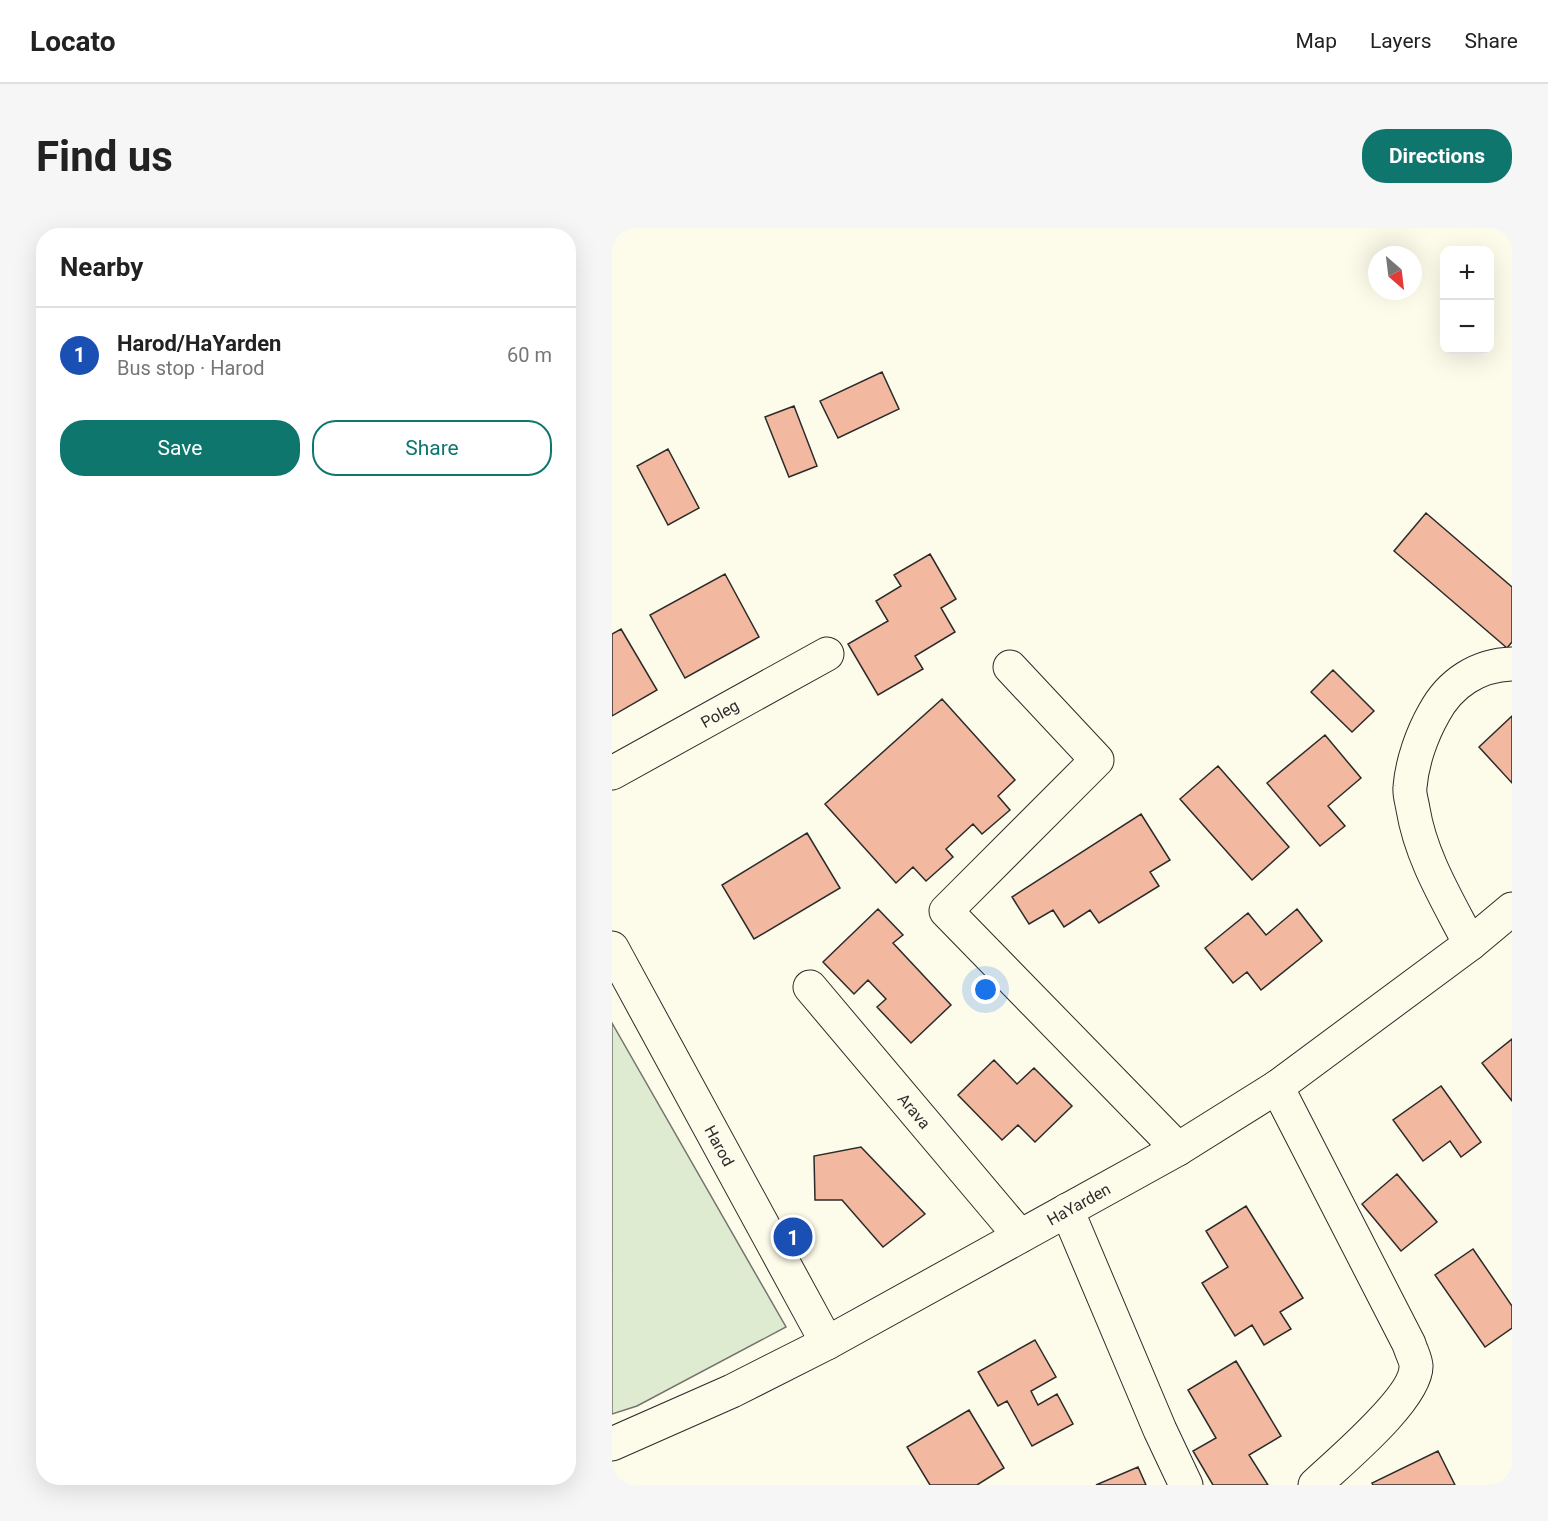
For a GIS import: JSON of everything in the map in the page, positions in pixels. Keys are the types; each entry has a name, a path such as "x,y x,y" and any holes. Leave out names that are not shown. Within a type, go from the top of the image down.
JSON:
{"street":[{"name":"Poleg","path":"612,773 826,654"},
{"path":"1470,944 1428,861 1416,829 1410,788 1418,750 1427,726 1441,701 1463,678 1482,669 1512,664"},
{"path":"1010,667 1097,760 946,911 1178,1149"},
{"name":"HaYarden","path":"612,1444 732,1391 827,1343 1178,1149 1277,1087 1470,944 1512,909"},
{"name":"Harod","path":"612,948 827,1343"},
{"name":"Arava","path":"810,987 1020,1236"},
{"path":"1277,1087 1409,1344 1416,1367 1410,1388 1386,1417 1315,1485"},
{"path":"1067,1210 1160,1430 1186,1485"}],"green space":[{"path":"612,1023 786,1327 637,1406 612,1414"}],"building":[{"path":"882,372 899,409 838,438 820,401"},
{"path":"794,406 817,466 789,477 765,417"},
{"path":"668,449 699,508 668,525 637,466"},
{"path":"1426,513 1512,587 1512,642 1507,648 1394,551"},
{"path":"930,554 956,599 941,608 955,632 915,656 923,669 878,695 848,644 888,621 876,601 901,586 894,575"},
{"path":"725,574 759,637 685,678 650,615"},
{"path":"621,629 657,690 612,716 612,634"},
{"path":"1333,670 1374,711 1352,732 1311,692"},
{"path":"942,699 1015,780 998,796 1010,810 982,834 973,824 946,849 953,857 926,881 913,867 896,883 825,804"},
{"path":"1512,716 1512,783 1479,747"},
{"path":"1325,735 1361,778 1328,806 1345,826 1320,846 1267,783"},
{"path":"1218,766 1289,847 1252,880 1180,799"},
{"path":"1141,814 1170,860 1150,872 1159,886 1099,923 1090,910 1064,927 1053,910 1029,924 1012,897"},
{"path":"807,833 840,888 754,939 722,885"},
{"path":"878,909 903,935 893,943 951,1005 911,1043 877,1007 886,999 868,980 854,994 823,962"},
{"path":"1297,909 1322,941 1261,990 1247,972 1233,983 1205,948 1248,913 1266,935"},
{"path":"1512,1039 1512,1101 1482,1063"},
{"path":"994,1060 1017,1084 1034,1068 1072,1106 1035,1142 1018,1125 1002,1140 958,1095"},
{"path":"1441,1086 1481,1142 1461,1157 1450,1141 1423,1161 1393,1120"},
{"path":"861,1147 925,1214 883,1247 842,1200 815,1200 814,1156"},
{"path":"1397,1174 1437,1222 1401,1251 1362,1204"},
{"path":"1246,1206 1303,1298 1280,1312 1291,1329 1264,1345 1252,1325 1235,1336 1202,1283 1228,1267 1206,1231"},
{"path":"1473,1249 1512,1306 1512,1328 1485,1347 1435,1275"},
{"path":"1035,1340 1056,1377 1031,1391 1038,1405 1057,1394 1073,1424 1032,1446 1007,1401 998,1406 978,1372"},
{"path":"1236,1361 1281,1436 1249,1455 1268,1485 1213,1485 1193,1451 1216,1438 1188,1390"},
{"path":"969,1410 1004,1468 977,1485 930,1485 907,1447"},
{"path":"1438,1451 1455,1485 1373,1485 1372,1483"},
{"path":"1138,1467 1146,1485 1096,1485"}],"place":[{"name":"Harod/HaYarden","path":"793,1237"}]}
